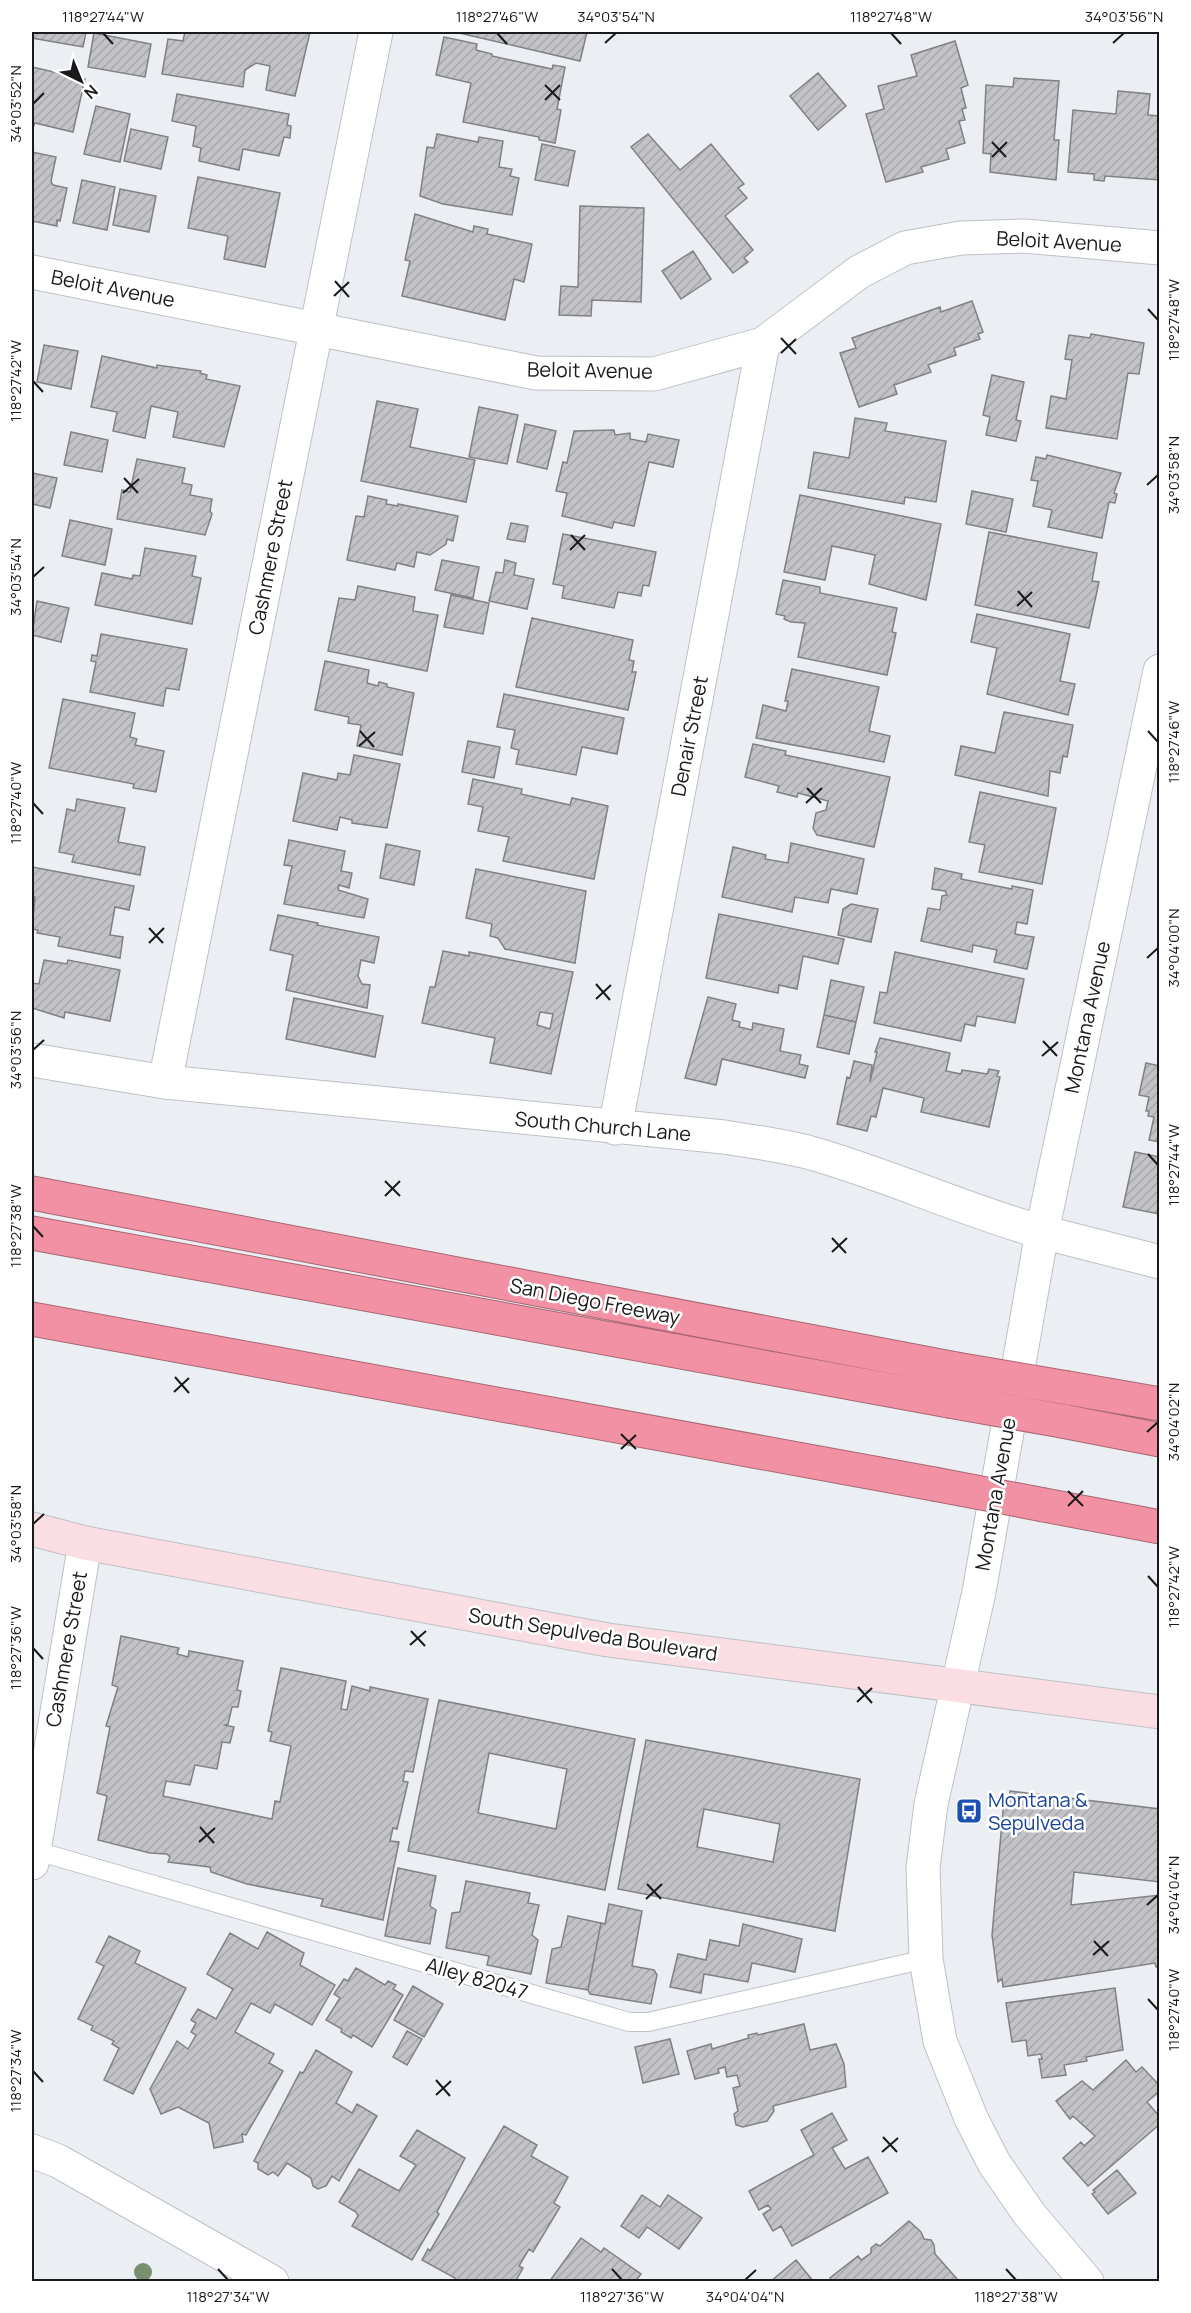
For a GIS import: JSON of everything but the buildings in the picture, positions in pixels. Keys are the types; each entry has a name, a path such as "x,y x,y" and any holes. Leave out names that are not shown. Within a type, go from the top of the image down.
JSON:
{"highway":[{"name":"San Diego Freeway","path":"32,1193 956,1369 1160,1404"},
{"path":"32,1233 1160,1440"},
{"path":"32,1319 1160,1527"}],"main road":[{"name":"South Sepulveda Boulevard","path":"32,1530 85,1543 608,1640 1160,1712"}],"street":[{"name":"Cashmere Street","path":"165,1082 375,32"},
{"name":"Beloit Avenue","path":"32,272 536,373 654,374 763,344 859,272 905,248 961,238 1024,236 1160,248"},
{"name":"Denair Street","path":"615,1128 763,344"},
{"name":"Montana Avenue","path":"1087,2282 1030,2215 994,2163 971,2118 940,2041 926,1959 924,1868 931,1804 979,1592 1042,1232 1160,671"},
{"name":"South Church Lane","path":"32,1060 165,1082 724,1137 808,1152 903,1183 998,1219 1160,1262"},
{"name":"Cashmere Street","path":"32,1856 35,1804 85,1543"},
{"path":"32,2151 58,2161 272,2282"}],"lane":[{"name":"Alley 82047","path":"32,1856 629,2022 648,2022 926,1959"}],"place":[{"name":"Montana & Sepulveda","path":"969,1811"}]}
